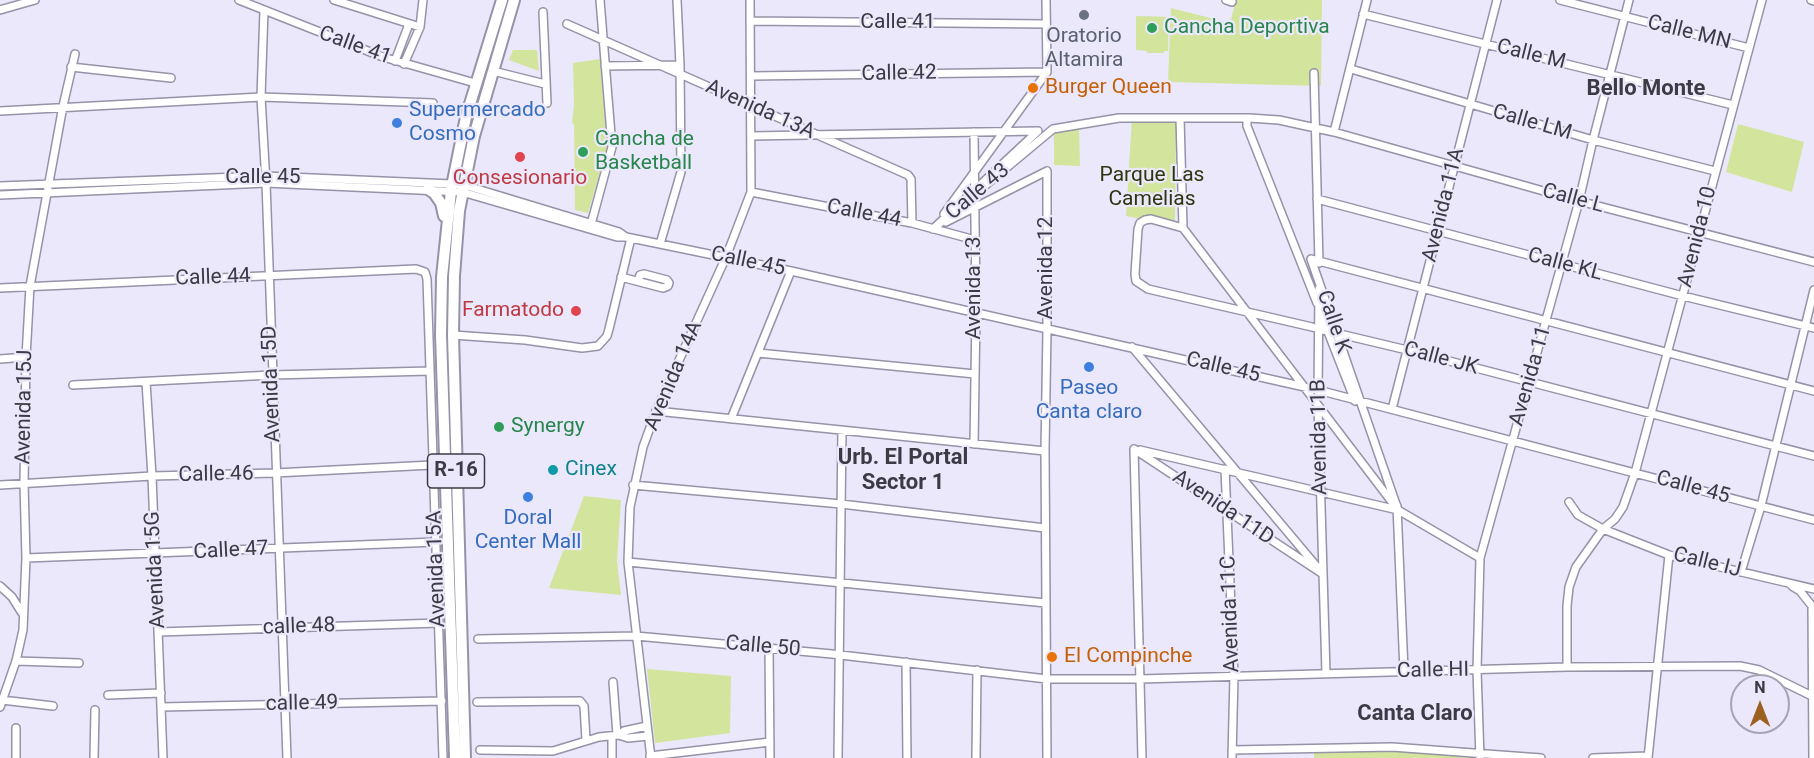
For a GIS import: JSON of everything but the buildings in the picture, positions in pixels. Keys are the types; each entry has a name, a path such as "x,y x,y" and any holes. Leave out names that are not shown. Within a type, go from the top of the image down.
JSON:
{"main road":[{"name":"R-16","path":"465,758 453,335 454,276 459,211 457,188 475,83 502,0"},
{"name":"R-16","path":"455,758 441,335 446,224 514,0"},
{"path":"428,189 441,203 446,224"}],"street":[{"path":"0,10 35,0"},
{"name":"Calle 41","path":"238,0 395,61 475,83"},
{"path":"334,0 420,27"},
{"path":"404,64 420,27 423,0"},
{"path":"590,227 612,147 600,0"},
{"path":"660,243 681,172 677,0"},
{"name":"Avenida 14A","path":"650,757 628,562 629,516 633,484 656,411 726,257 751,192 750,0"},
{"path":"933,229 1047,72 1046,0"},
{"path":"1334,132 1367,0"},
{"name":"Avenida 11A","path":"1392,409 1497,0"},
{"name":"Calle MN","path":"1560,0 1749,48"},
{"name":"Avenida 11","path":"1480,756 1477,670 1480,558 1579,201 1629,0"},
{"name":"Avenida 10","path":"1567,667 1569,587 1576,567 1603,529 1615,519 1623,507 1635,473 1762,0"},
{"name":"Avenida 15D","path":"264,10 261,98 287,758"},
{"path":"543,12 547,103"},
{"name":"Calle M","path":"1363,15 1733,105"},
{"name":"Calle 41","path":"750,21 1046,24"},
{"path":"395,61 409,24"},
{"name":"Avenida 13A","path":"567,24 908,175 911,179 912,223"},
{"name":"Avenida 15J","path":"1,704 16,661 23,630 26,558 24,483 26,357 30,286 63,106 75,54"},
{"path":"605,66 680,65"},
{"path":"71,67 171,78"},
{"name":"Calle LM","path":"1351,69 1593,140 1715,171"},
{"path":"493,71 545,84"},
{"name":"Calle 42","path":"751,75 1047,72"},
{"name":"Avenida 11B","path":"1314,73 1319,261 1318,390 1326,673"},
{"path":"0,111 63,106 261,98 434,103"},
{"name":"Calle 43","path":"933,229 1053,129 1119,118 1247,118 1279,120 1334,132"},
{"path":"1180,118 1184,228 1398,510"},
{"path":"1247,118 1247,126 1398,510 1404,671"},
{"name":"Calle 43","path":"751,136 1038,130 933,229"},
{"name":"Avenida 13","path":"974,132 976,312 974,444"},
{"name":"Calle L","path":"1334,132 1579,201 1814,262"},
{"name":"Avenida 12","path":"933,229 1047,171 1045,451 1047,758"},
{"name":"Calle 45","path":"266,180 428,189 457,188"},
{"name":"Calle 45","path":"0,186 49,188 266,180 457,188 590,227 619,232 628,238 791,271 1318,390 1814,520"},
{"name":"Calle 45","path":"0,195 49,188"},
{"name":"Calle 44","path":"751,192 912,223 975,240"},
{"name":"Calle KL","path":"1317,199 1683,297 1814,328"},
{"name":"Calle JK","path":"1184,228 1151,219 1140,223 1135,274 1141,286 1407,350 1814,456"},
{"path":"453,335 525,340 582,348 598,346 607,336 628,238"},
{"name":"Calle K","path":"1398,510 1311,259 1814,391"},
{"name":"Calle 44","path":"0,288 416,269 425,272"},
{"path":"731,419 791,271"},
{"name":"Avenida 15A","path":"425,272 428,279 432,465 444,758"},
{"path":"621,277 638,280"},
{"path":"1741,572 1761,506 1814,290"},
{"name":"Avenida 11D","path":"1132,347 1323,574"},
{"path":"758,353 975,374"},
{"path":"0,359 26,357"},
{"path":"73,385 272,375 430,371"},
{"name":"Avenida 15G","path":"146,382 163,758"},
{"path":"656,411 1045,451"},
{"path":"838,758 842,430"},
{"path":"1142,758 1134,449 1398,510 1480,558"},
{"name":"Avenida 11D","path":"1134,449 1323,574"},
{"name":"Calle 46","path":"0,485 152,476 275,474 432,465"},
{"name":"Avenida 11C","path":"1225,469 1233,676 1232,758"},
{"path":"633,484 841,504 1045,528"},
{"name":"Calle IJ","path":"1569,502 1578,515 1603,529 1669,555 1814,589"},
{"name":"Calle 47","path":"26,558 436,542"},
{"path":"1593,758 1648,757 1669,555"},
{"path":"628,562 1046,603"},
{"path":"1784,582 1800,591 1812,606 1813,758"},
{"path":"0,586 18,605 23,615"},
{"name":"calle 48","path":"159,632 439,623"},
{"name":"Calle 50","path":"478,639 636,636 769,647 1047,679"},
{"path":"769,647 770,758"},
{"path":"16,661 79,663"},
{"path":"906,662 908,758"},
{"name":"Calle HI","path":"1047,679 1140,679 1567,667 1740,666 1759,670 1813,696"},
{"path":"976,758 977,670"},
{"path":"612,758 616,736 613,682"},
{"path":"108,695 161,693"},
{"name":"calle 49","path":"161,707 442,701"},
{"path":"477,702 580,701 584,706 586,740"},
{"path":"1,704 53,706"},
{"path":"94,758 95,710"},
{"path":"616,736 624,731 647,726"},
{"path":"16,728 16,758"},
{"path":"480,750 553,751 586,740 616,736 624,738 648,736"},
{"path":"650,757 770,742"},
{"path":"1232,750 1392,747 1480,756 1540,758"}],"green space":[{"path":"1236,0 1322,0 1321,86 1168,82 1171,8 1230,23"},
{"name":"Cancha Deportiva","path":"1136,16 1169,17 1168,51 1147,53 1147,51 1136,50"},
{"path":"513,50 537,50 539,71 509,60"},
{"path":"600,59 607,148 588,213 575,210 574,124 572,123 573,63"},
{"name":"Parque Las Camelias","path":"1132,118 1176,118 1175,226 1126,216"},
{"path":"1738,124 1804,142 1792,192 1726,172"},
{"path":"1079,127 1080,166 1054,165 1054,131"},
{"path":"584,496 621,500 617,561 621,595 549,588"},
{"path":"647,669 731,676 730,733 655,743"},
{"path":"1392,748 1478,755 1479,758 1314,758 1314,749"}],"place":[{"name":"Oratorio Altamira","path":"1084,15"},
{"name":"Cancha Deportiva","path":"1152,28"},
{"name":"Burger Queen","path":"1033,88"},
{"name":"Supermercado Cosmo","path":"397,123"},
{"name":"Cancha de Basketball","path":"583,152"},
{"name":"Consesionario","path":"520,157"},
{"name":"Farmatodo","path":"576,311"},
{"name":"Paseo Canta claro","path":"1089,367"},
{"name":"Synergy","path":"499,427"},
{"name":"Cinex","path":"553,470"},
{"name":"Doral Center Mall","path":"528,497"},
{"name":"El Compinche","path":"1052,657"}],"district":[{"name":"Bello Monte","path":"1646,89"},
{"name":"Urb. El Portal Sector 1","path":"903,470"},
{"name":"Canta Claro","path":"1415,714"}]}
